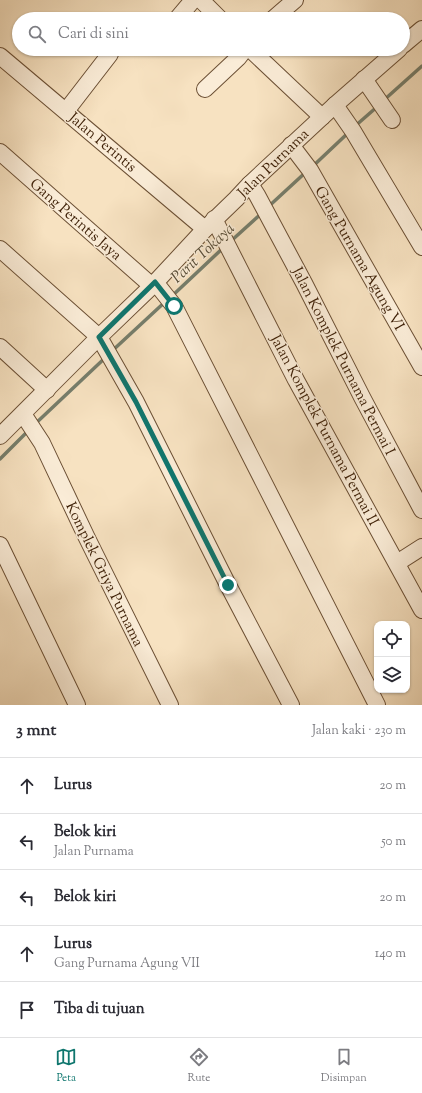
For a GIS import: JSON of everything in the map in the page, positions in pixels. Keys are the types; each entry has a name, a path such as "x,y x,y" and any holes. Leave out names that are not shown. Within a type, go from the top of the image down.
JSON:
{"street":[{"path":"183,12 194,0"},
{"path":"201,0 213,12"},
{"path":"281,12 295,0"},
{"path":"410,41 420,34"},
{"name":"Jalan Perintis","path":"0,56 66,111 213,226"},
{"path":"66,111 108,56"},
{"path":"205,90 240,56"},
{"path":"257,56 322,117"},
{"name":"Jalan Purnama","path":"0,436 25,418 47,390 102,342 157,287 236,199 254,189 295,150 322,117 337,108 367,83 392,56"},
{"path":"367,83 392,120"},
{"path":"337,108 353,131 422,247"},
{"name":"Gang Purnama Agung VI","path":"295,150 310,170 422,367"},
{"name":"Gang Perintis Jaya","path":"0,152 157,287 174,306 377,705"},
{"name":"Jalan Komplek Purnama Permai I","path":"254,189 422,510"},
{"name":"Jalan Komplek Purnama Permai II","path":"213,226 230,249 296,380 422,610"},
{"path":"0,250 70,311 102,342 136,402 224,578 291,705"},
{"path":"0,347 47,390"},
{"name":"Komplek Griya Purnama","path":"25,418 42,443 86,536 170,705"},
{"path":"0,545 77,705"},
{"path":"397,564 422,547"}],"waterway":[{"name":"Parit Tokaya","path":"384,100 422,66"},
{"name":"Parit Tokaya","path":"354,127 378,106"},
{"name":"Parit Tokaya","path":"312,167 348,133"},
{"name":"Parit Tokaya","path":"268,207 306,172"},
{"name":"Parit Tokaya","path":"231,241 262,213"},
{"name":"Parit Tokaya","path":"172,296 223,248"},
{"name":"Parit Tokaya","path":"112,351 166,301"},
{"name":"Parit Tokaya","path":"35,424 106,357"},
{"name":"Parit Tokaya","path":"0,459 29,430"}],"route":[{"path":"174,306 155,282 99,337 136,402 228,585"}]}
